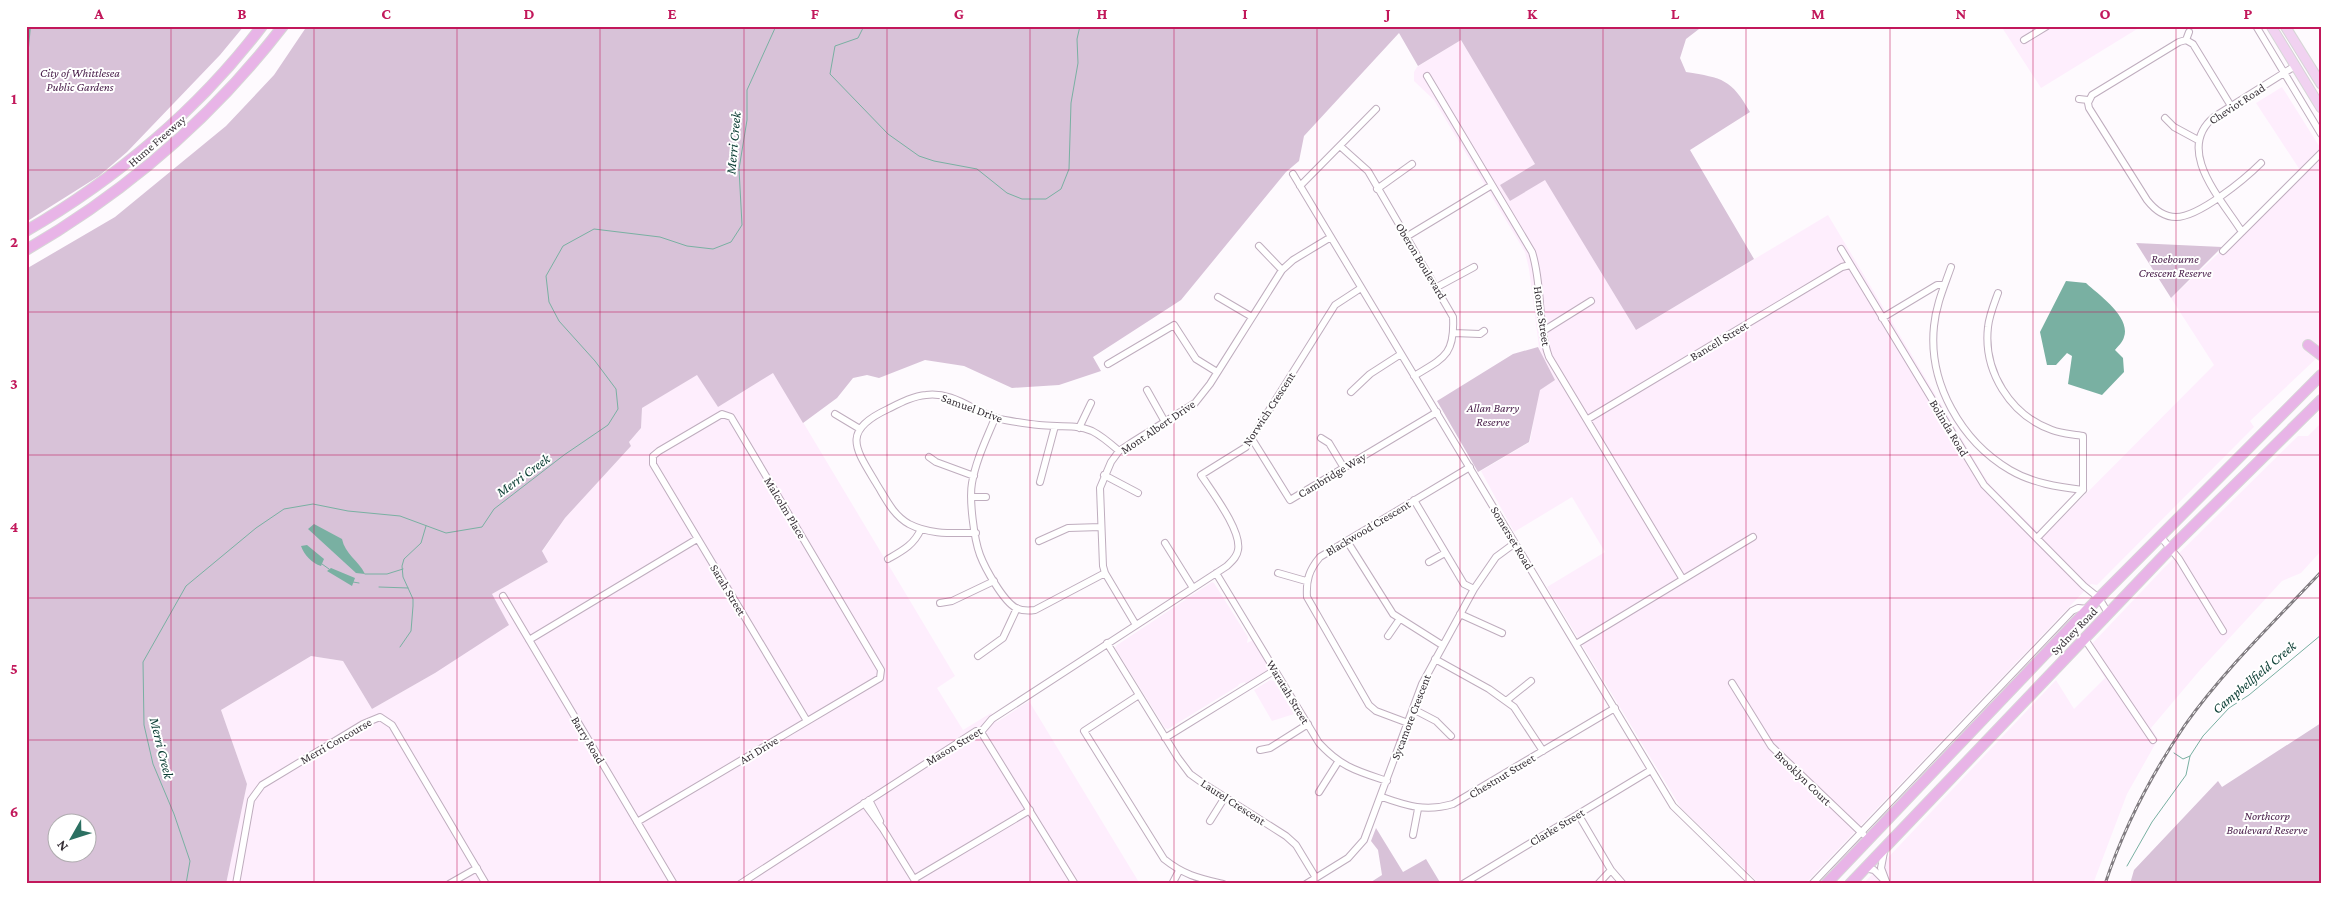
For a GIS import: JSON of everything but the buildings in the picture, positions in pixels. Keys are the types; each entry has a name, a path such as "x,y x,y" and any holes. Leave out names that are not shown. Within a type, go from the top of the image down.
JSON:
{"highway":[{"name":"Hume Freeway","path":"26,231 98,185 149,145 217,79 262,26"},
{"name":"Hume Freeway","path":"26,250 80,218 164,153 221,99 283,26"},
{"path":"2308,345 2321,355"},
{"name":"Sydney Road","path":"1826,884 1864,836 1974,720 2094,603 2321,375"},
{"name":"Sydney Road","path":"1850,884 2170,549 2321,400"}],"main road":[{"path":"2271,26 2321,108"},
{"path":"2285,26 2320,81"}],"street":[{"path":"2024,40 2047,26"},
{"path":"2256,26 2321,134"},
{"path":"2186,40 2189,32"},
{"path":"2231,106 2193,44 2186,40 2179,42 2092,94 2088,100 2089,108 2146,200 2156,210 2166,215 2181,217 2194,212 2240,183 2261,163"},
{"name":"Cheviot Road","path":"2198,140 2208,122 2295,66"},
{"name":"Horne Street","path":"1427,76 1532,252 1543,331 1549,357 1682,578"},
{"path":"2079,99 2088,100"},
{"path":"1300,186 1376,109"},
{"path":"2165,118 2174,127 2198,140 2200,165 2242,232"},
{"name":"Oberon Boulevard","path":"1340,146 1364,166 1437,287 1453,317 1454,333"},
{"path":"2223,250 2321,153"},
{"path":"1377,189 1412,164"},
{"name":"Somerset Road","path":"1293,174 1678,812 1753,884"},
{"path":"1406,237 1492,185"},
{"name":"Mont Albert Drive","path":"1136,625 1105,573 1102,556 1100,488 1104,475 1119,451 1195,403 1282,270 1292,260 1331,237"},
{"path":"1259,246 1282,270"},
{"name":"Bolinda Road","path":"1841,249 1984,485 2084,586 2094,603 2108,613"},
{"name":"Bancell Street","path":"1588,419 1850,264"},
{"path":"1437,287 1474,267"},
{"path":"1951,267 1935,318 1933,344 1936,368 1950,408 1967,432 1982,448 2010,470 2052,486 2083,490"},
{"path":"1882,318 1937,285 1944,285"},
{"name":"Norwich Crescent","path":"1216,573 1236,558 1238,542 1234,529 1201,475 1246,447 1335,305 1361,288"},
{"path":"1998,293 1988,324 1987,344 1995,378 2018,409 2039,424 2061,433 2083,436 2083,490 2037,538"},
{"path":"1218,297 1252,317"},
{"path":"1543,331 1591,301"},
{"path":"1108,364 1174,325 1196,359 1217,372"},
{"path":"1414,376 1444,356 1451,346 1454,333 1480,334 1484,331"},
{"path":"1352,392 1370,374 1401,354"},
{"path":"1147,390 1165,422"},
{"name":"Samuel Drive","path":"860,429 867,420 876,414 914,397 928,394 952,398 995,418 1091,431 1119,451"},
{"path":"1079,428 1091,402"},
{"name":"Cambridge Way","path":"1252,439 1290,500 1437,412"},
{"name":"Malcolm Place","path":"653,456 722,414 731,417 881,670 880,678"},
{"path":"835,414 860,429 856,438 858,454 891,508 908,524 936,533 976,534"},
{"path":"995,418 978,459 972,497 980,555 1006,599 1017,608 1025,611 1035,610 1105,573"},
{"path":"1040,482 1055,426"},
{"path":"1321,438 1329,443 1344,468"},
{"name":"Sarah Street","path":"653,456 653,464 807,721"},
{"path":"929,457 936,462 974,476"},
{"name":"Blackwood Crescent","path":"1306,580 1320,557 1470,467"},
{"path":"1104,475 1138,493"},
{"path":"972,497 986,496"},
{"path":"1414,500 1464,584 1474,589"},
{"path":"1038,541 1068,528 1101,527"},
{"path":"888,559 909,547 917,539 921,529"},
{"path":"2160,536 2223,631"},
{"path":"1576,644 1682,578 1753,537"},
{"path":"529,640 697,539"},
{"path":"1347,541 1386,607 1399,620 1442,645"},
{"path":"1165,543 1193,588"},
{"name":"Sycamore Crescent","path":"1306,884 1344,861 1361,845 1368,833 1422,684 1474,589 1496,557 1515,543"},
{"path":"1429,562 1446,553"},
{"name":"Mason Street","path":"740,884 976,731 982,732 992,719 1216,573"},
{"name":"Waratah Street","path":"1216,573 1319,743 1338,762 1387,781"},
{"path":"1278,573 1306,580 1307,597 1369,705 1376,711 1408,723"},
{"path":"940,603 952,601 994,581"},
{"name":"Barry Road","path":"503,596 674,884"},
{"path":"978,656 1003,638 1017,608"},
{"path":"1460,614 1502,633"},
{"path":"1388,636 1399,620"},
{"path":"2084,638 2153,740"},
{"name":"Laurel Crescent","path":"1107,643 1165,738 1190,774 1286,836 1304,857 1316,878"},
{"path":"1435,659 1506,701 1520,713 1544,751"},
{"path":"1165,738 1275,670"},
{"name":"Ari Drive","path":"637,822 880,678"},
{"path":"1506,701 1531,681"},
{"name":"Brooklyn Court","path":"1732,683 1771,746 1864,836"},
{"path":"1139,695 1084,731 1150,840 1164,859 1179,871 1194,877 1223,884"},
{"name":"Chestnut Street","path":"1382,796 1418,809 1436,809 1453,804 1615,708"},
{"path":"1413,709 1436,720 1451,736"},
{"name":"Merri Concourse","path":"236,884 251,800 262,785 363,724 380,716 392,725 486,884"},
{"path":"1260,750 1270,748 1308,724"},
{"path":"982,732 1075,884"},
{"path":"1319,792 1338,762"},
{"name":"Clarke Street","path":"1463,884 1652,770"},
{"path":"1210,821 1225,798"},
{"path":"867,801 916,881 1030,810"},
{"path":"1413,835 1418,809"},
{"path":"1578,814 1611,870 1623,884"},
{"name":"Sydney Road","path":"1812,884 1864,836"},
{"path":"1886,846 1881,868 1887,884"},
{"path":"450,884 477,868"},
{"path":"1865,868 1878,872 1887,884"},
{"path":"1598,884 1611,870"},
{"path":"1172,884 1179,871"}],"shaded area":[{"path":"26,26 31,26 26,80"},
{"path":"2001,26 2142,26 2041,88"},
{"path":"1461,40 1535,164 1500,185 1510,201 1545,179 1636,330 1828,215 1984,476 1991,486 2043,537 2214,365 2171,298 2321,157 2321,354 2250,421 2254,427 2097,585 2091,584 1805,884 1760,884 1681,808 1547,587 1605,552 1572,497 1514,532 1481,471 1530,442 1539,388 1555,380 1544,361 1539,347 1525,252 1434,100 1414,81 1414,72 1417,67"},
{"path":"2282,87 2321,149 2300,170 2256,103"},
{"path":"2066,281 2086,283 2106,300 2123,322 2125,329 2124,337 2115,350 2123,358 2124,372 2102,395 2068,384 2072,356 2067,353 2056,365 2047,365 2040,332"},
{"path":"773,372 955,676 937,688 963,730 991,713 997,722 1029,701 1140,884 226,884 247,784 221,710 311,656 343,661 372,709 435,673 492,594 548,562 542,552 565,518 631,446 629,442 641,428 642,408 698,374 718,407"},
{"path":"2321,423 2321,551 2301,573 2282,581 2200,670 2151,728 2158,739 2127,794 2093,884 1863,884 2056,680 2074,709 2105,678 2087,649 2162,570 2298,436 2308,436"},
{"path":"314,524 342,539 346,549 365,574 356,573 308,529"},
{"path":"307,545 324,559 321,566 312,561 304,552 301,546"},
{"path":"331,568 355,578 352,586 327,571"},
{"path":"1212,582 1248,637 1247,643 1253,640 1269,671 1247,685 1245,682 1239,684 1168,729 1165,728 1115,648"},
{"path":"1270,680 1274,681 1294,714 1272,721 1254,690"}],"green space":[{"name":"City of Whittlesea Public Gardens","path":"26,26 244,26 220,55 127,152 99,176 26,222"},
{"path":"307,26 1697,26 1699,29 1686,39 1680,58 1686,72 1709,76 1725,82 1737,93 1750,112 1690,150 1754,259 1636,330 1545,180 1510,201 1500,185 1535,164 1461,40 1418,66 1399,33 1304,136 1299,161 1286,172 1181,300 1093,357 1101,371 1059,385 1012,388 964,366 925,360 879,378 867,375 853,378 837,398 803,423 773,373 718,407 697,375 642,408 641,428 629,442 631,446 565,518 542,551 548,562 492,594 509,625 435,673 372,709 343,661 311,656 221,710 247,784 226,884 26,884 26,269 115,217 226,126 274,75"},
{"name":"Roebourne Crescent Reserve","path":"2136,243 2222,247 2171,298"},
{"name":"Allan Barry Reserve","path":"1538,347 1555,380 1540,390 1529,442 1478,472 1437,401 1513,354"},
{"name":"Northcorp Boulevard Reserve","path":"2321,723 2321,884 2130,884 2134,870 2218,781 2222,787"},
{"path":"1376,828 1403,872 1426,859 1441,884 1368,884 1382,875 1378,850 1371,841"}],"waterway":[{"name":"Merri Creek","path":"186,884 190,861 174,814 153,764 144,725 143,662 186,586 256,528 284,509 313,504 348,511 400,516 446,533 482,527 494,509 564,455 608,425 618,409 616,389 595,361 559,321 549,302 546,276 563,246 594,229 660,237 687,246 713,249 731,242 742,225 739,169 747,120 747,90 776,26"},
{"name":"Merri Creek","path":"864,26 858,38 835,46 830,74 888,134 919,156 934,161 977,169 1007,193 1022,199 1046,199 1061,189 1069,169 1071,103 1078,63 1077,39 1080,26"},
{"path":"400,647 411,631 413,606 413,599 403,577 402,566 404,559 421,543 426,526"},
{"path":"322,564 329,569"},
{"path":"365,574 387,574 403,569"},
{"path":"353,582 359,583"},
{"path":"379,587 408,588"},
{"name":"Campbellfield Creek","path":"2127,866 2152,822 2186,775 2190,756 2203,736 2229,708 2249,695 2321,635"},
{"path":"2174,753 2183,759 2190,756"}],"railway":[{"path":"2105,884 2112,863 2139,802 2185,725 2233,665 2321,572"}]}
